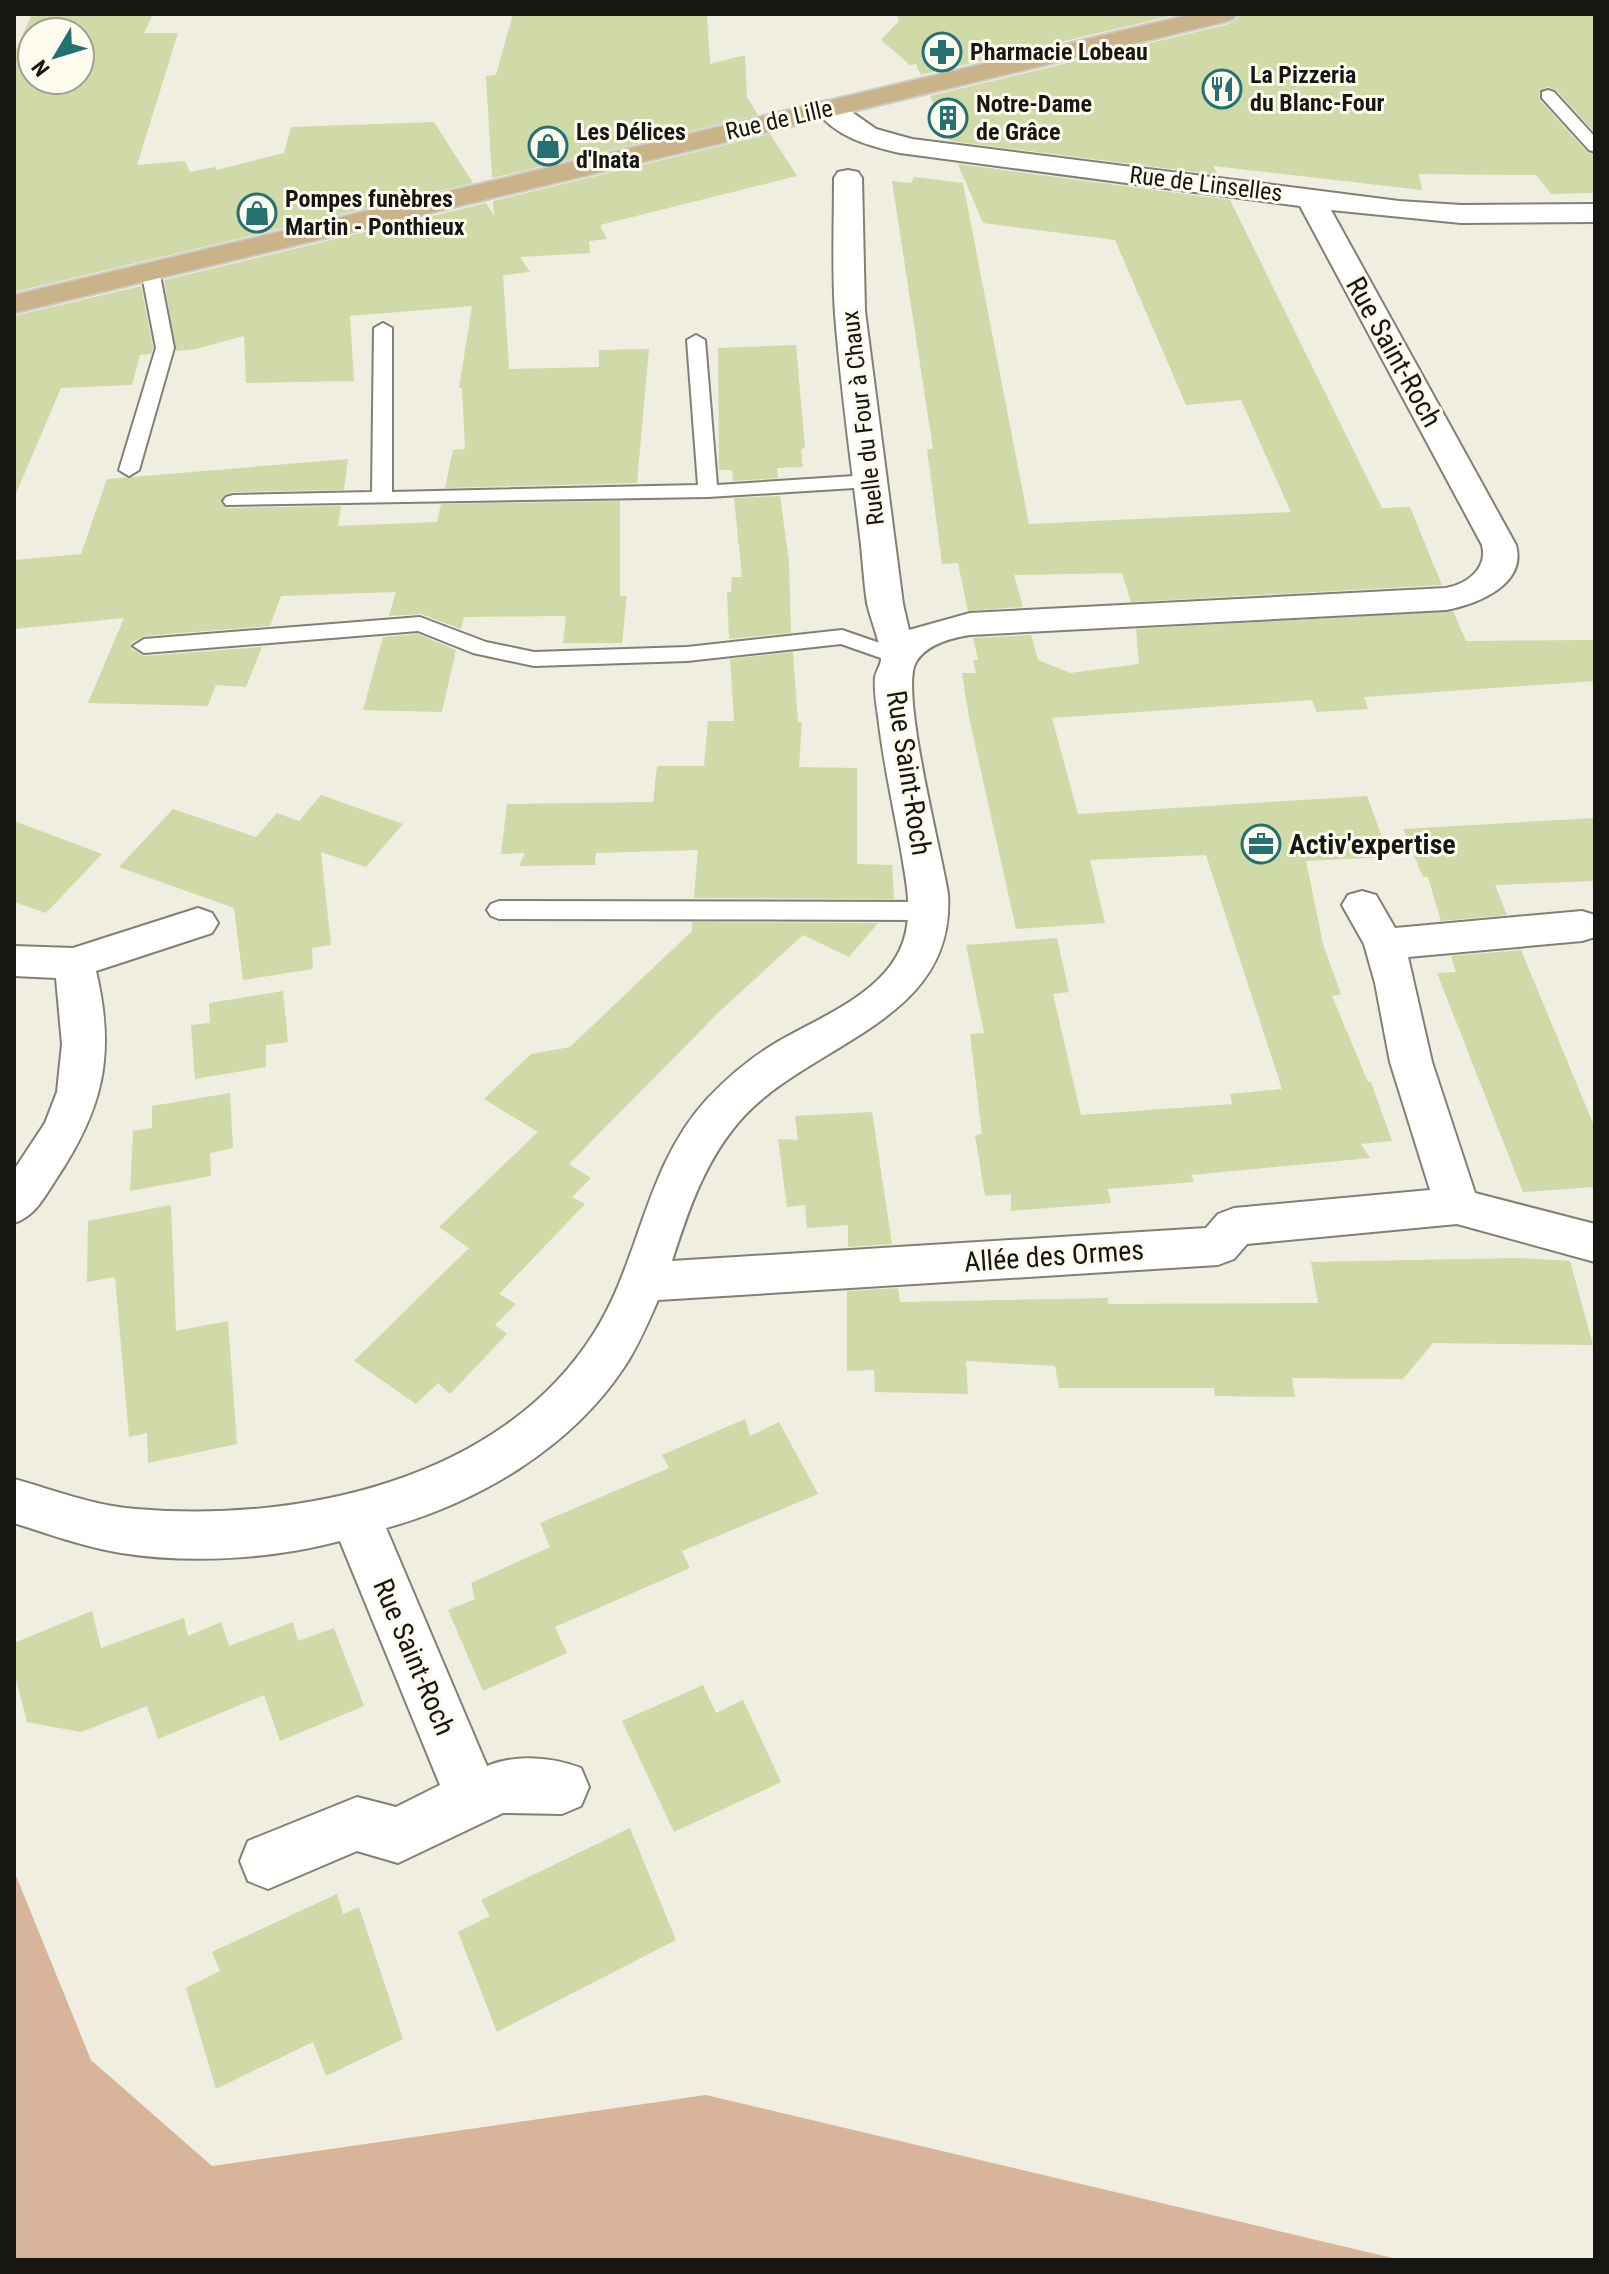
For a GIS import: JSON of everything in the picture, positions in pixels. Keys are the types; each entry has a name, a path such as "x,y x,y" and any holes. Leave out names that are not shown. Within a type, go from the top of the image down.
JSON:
{"main road":[{"name":"Rue de Lille","path":"14,304 1217,15"},
{"name":"Rue de Lille","path":"14,297 101,281"}],"street":[{"name":"Rue de Linselles","path":"829,109 854,129 892,144 1310,198 1461,214 1595,213"},
{"name":"Ruelle du Four à Chaux","path":"848,178 848,285 885,604 898,657"},
{"name":"Rue Saint-Roch","path":"14,1501 89,1523 167,1535 260,1532 316,1525 355,1515 453,1479 504,1452 548,1422 582,1388 626,1320 662,1218 692,1152 715,1120 760,1076 893,992 921,951 930,911 893,673 898,657 909,644 947,627 1446,599 1479,589 1491,578 1502,557 1499,545 1310,198"},
{"path":"1362,905 1384,944 1396,983 1411,1062 1457,1206"},
{"path":"14,961 73,963 198,923"},
{"path":"1384,944 1582,926"},
{"path":"14,1205 46,1161 79,1094 79,985 73,963"},
{"name":"Allée des Ormes","path":"641,1282 1218,1246 1234,1227 1457,1206 1595,1243"},
{"name":"Rue Saint-Roch","path":"355,1515 473,1798"},
{"path":"268,1861 357,1824 398,1835 503,1786 562,1787"}],"lane":[{"path":"1548,95 1595,147"},
{"path":"129,470 165,348 150,270"},
{"path":"382,497 383,328"},
{"path":"696,340 708,491"},
{"path":"233,501 708,491 870,481"},
{"path":"144,646 420,624 481,648 534,659 687,654 842,637 898,657"},
{"path":"499,910 930,911"}],"shaded area":[{"path":"14,1871 91,2060 212,2166 706,2095 1401,2260 14,2260"}],"building":[{"path":"32,14 153,14 144,33 178,33 137,165 185,161 190,172 215,167 217,170 284,153 291,127 434,122 473,183 14,292 16,50 16,96 96,96 96,16"},
{"path":"513,14 707,14 710,64 745,55 747,97 758,115 492,178 486,76 496,75"},
{"path":"896,14 1179,14 921,75 916,64 910,65 881,40 899,21"},
{"path":"1240,14 1595,14 1595,133 1556,90 1547,87 1539,92 1540,100 1587,152 1595,155 1595,193 1551,194 1536,175 1419,174 1422,190 1213,166 1218,175 950,141 930,96 1225,25 1235,21"},
{"path":"770,134 797,176 600,225 607,239 589,241 590,253 520,257 530,272 503,275 509,369 599,367 599,350 649,349 637,483 445,488 453,450 465,449 462,388 459,388 472,306 350,316 354,381 246,383 244,336 176,351 164,280 486,203 494,216 493,201"},
{"path":"958,164 1230,200 1382,508 1410,507 1442,585 1131,602 1122,573 1014,575 1023,607 968,611 958,563 942,564 927,449 933,449 892,181 911,183 914,177 963,183 1029,524 1291,512 1241,400 1186,405 1115,240 983,223"},
{"path":"141,286 153,348 151,354 140,355 132,385 61,388 14,498 14,316"},
{"path":"796,345 805,448 801,449 803,467 777,468 778,478 733,481 732,470 719,470 718,348"},
{"path":"348,459 344,490 233,492 224,495 221,503 226,508 341,506 338,526 437,522 441,504 620,501 620,596 627,596 622,643 563,643 566,616 464,617 461,629 421,614 389,616 396,592 281,596 270,626 144,636 131,643 131,649 144,656 262,647 246,687 216,685 208,706 88,703 124,618 14,629 14,560 81,554 107,479"},
{"path":"780,496 789,561 791,633 729,639 727,592 731,592 732,577 742,577 734,498"},
{"path":"1453,611 1466,641 1595,640 1595,681 1364,697 1368,709 1317,712 1312,700 1052,718 1078,814 1367,796 1389,857 1306,861 1323,944 1341,994 1332,996 1368,1082 1371,1082 1392,1141 1361,1144 1370,1158 1191,1175 1194,1182 1108,1189 1111,1203 1011,1211 1011,1194 985,1196 975,1135 982,1134 970,1034 984,1033 966,945 1057,938 1069,992 1053,994 1081,1115 1232,1104 1230,1094 1282,1089 1206,855 1090,860 1105,923 1016,929 962,673 976,673 973,660 978,660 973,638 1031,635 1038,660 1070,673 1139,664 1136,629"},
{"path":"418,634 456,650 442,712 363,710 383,637"},
{"path":"793,652 798,722 802,722 799,767 857,768 857,864 892,865 894,899 694,898 698,850 596,853 595,865 519,866 525,853 501,854 507,804 653,802 657,766 704,766 708,721 734,721 730,659"},
{"path":"321,795 403,824 366,867 321,852 331,945 312,948 313,969 243,980 234,908 119,867 173,809 256,837 277,813 299,821"},
{"path":"1595,818 1595,881 1495,885 1507,915 1441,921 1428,877 1423,877 1403,829"},
{"path":"14,821 102,854 46,913 14,902"},
{"path":"692,922 878,923 849,957 803,935 721,1010 569,1164 591,1178 572,1197 585,1204 499,1294 516,1304 495,1325 507,1334 450,1394 438,1383 416,1404 354,1361 469,1248 439,1227 538,1132 484,1099 531,1054 570,1047 692,931"},
{"path":"1521,950 1595,1128 1595,1187 1523,1192 1437,973 1456,972 1451,956"},
{"path":"283,991 288,1042 266,1045 266,1067 195,1079 191,1025 210,1023 209,1003"},
{"path":"230,1093 233,1148 210,1153 211,1176 130,1191 133,1131 152,1128 152,1106"},
{"path":"872,1112 892,1244 848,1247 848,1225 807,1228 805,1205 787,1207 778,1139 798,1140 795,1116"},
{"path":"171,1205 176,1331 228,1321 237,1444 148,1463 147,1433 129,1437 115,1277 87,1282 88,1221"},
{"path":"1518,1258 1570,1261 1593,1345 1433,1343 1403,1379 1292,1378 1295,1397 1215,1396 1214,1388 1059,1388 1055,1366 966,1361 968,1394 875,1392 874,1370 847,1371 847,1291 898,1288 900,1302 1108,1298 1108,1304 1318,1303 1311,1262"},
{"path":"745,1419 750,1436 779,1422 818,1494 682,1551 690,1568 555,1627 567,1653 483,1691 448,1610 475,1599 471,1583 550,1547 540,1523 669,1468 662,1455"},
{"path":"92,1611 101,1648 184,1618 188,1636 221,1622 229,1646 293,1622 298,1641 334,1628 364,1706 280,1741 264,1695 158,1739 147,1706 81,1732 27,1722 14,1671 14,1643"},
{"path":"703,1685 716,1713 743,1700 781,1782 674,1832 622,1721"},
{"path":"630,1828 676,1940 497,2032 458,1932 490,1916 481,1900"},
{"path":"337,1894 343,1914 359,1907 403,2039 326,2076 313,2042 216,2089 186,1988 220,1971 212,1952"}],"place":[{"name":"Pharmacie Lobeau","path":"942,52"},
{"name":"La Pizzeria du Blanc-Four","path":"1222,89"},
{"name":"Notre-Dame de Grâce","path":"948,118"},
{"name":"Les Délices d'Inata","path":"548,146"},
{"name":"Pompes funèbres Martin - Ponthieux","path":"257,213"},
{"name":"Activ'expertise","path":"1261,844"}]}
